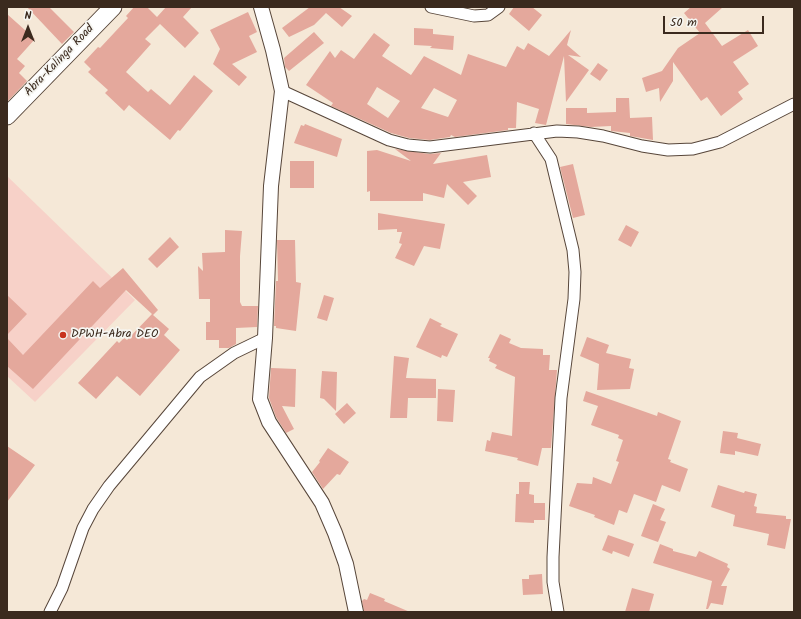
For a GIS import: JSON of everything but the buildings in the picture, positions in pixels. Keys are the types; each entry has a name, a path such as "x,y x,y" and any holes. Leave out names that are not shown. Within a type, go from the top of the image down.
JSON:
{"main road":[{"name":"Abra-Kalinga Road","path":"7,116 113,7"}],"street":[{"path":"261,7 273,50 282,91 271,186 265,338 260,387 262,408 282,442 322,503 346,564 356,612"},
{"path":"431,7 467,15 481,16 495,12 499,7"},
{"path":"282,91 389,140 408,145 430,147 450,146 534,134 578,132 662,149 693,149 720,142 794,104"},
{"path":"534,134 550,159 573,250 575,272 574,299 565,355 561,398 553,557 553,582 558,612"},
{"path":"50,612 62,588 83,528 93,509 110,486 200,377 234,353 265,338"}],"shaded area":[{"path":"7,176 135,300 35,402 7,376"}],"place":[{"name":"DPWH-Abra DEO","path":"63,335"}]}
